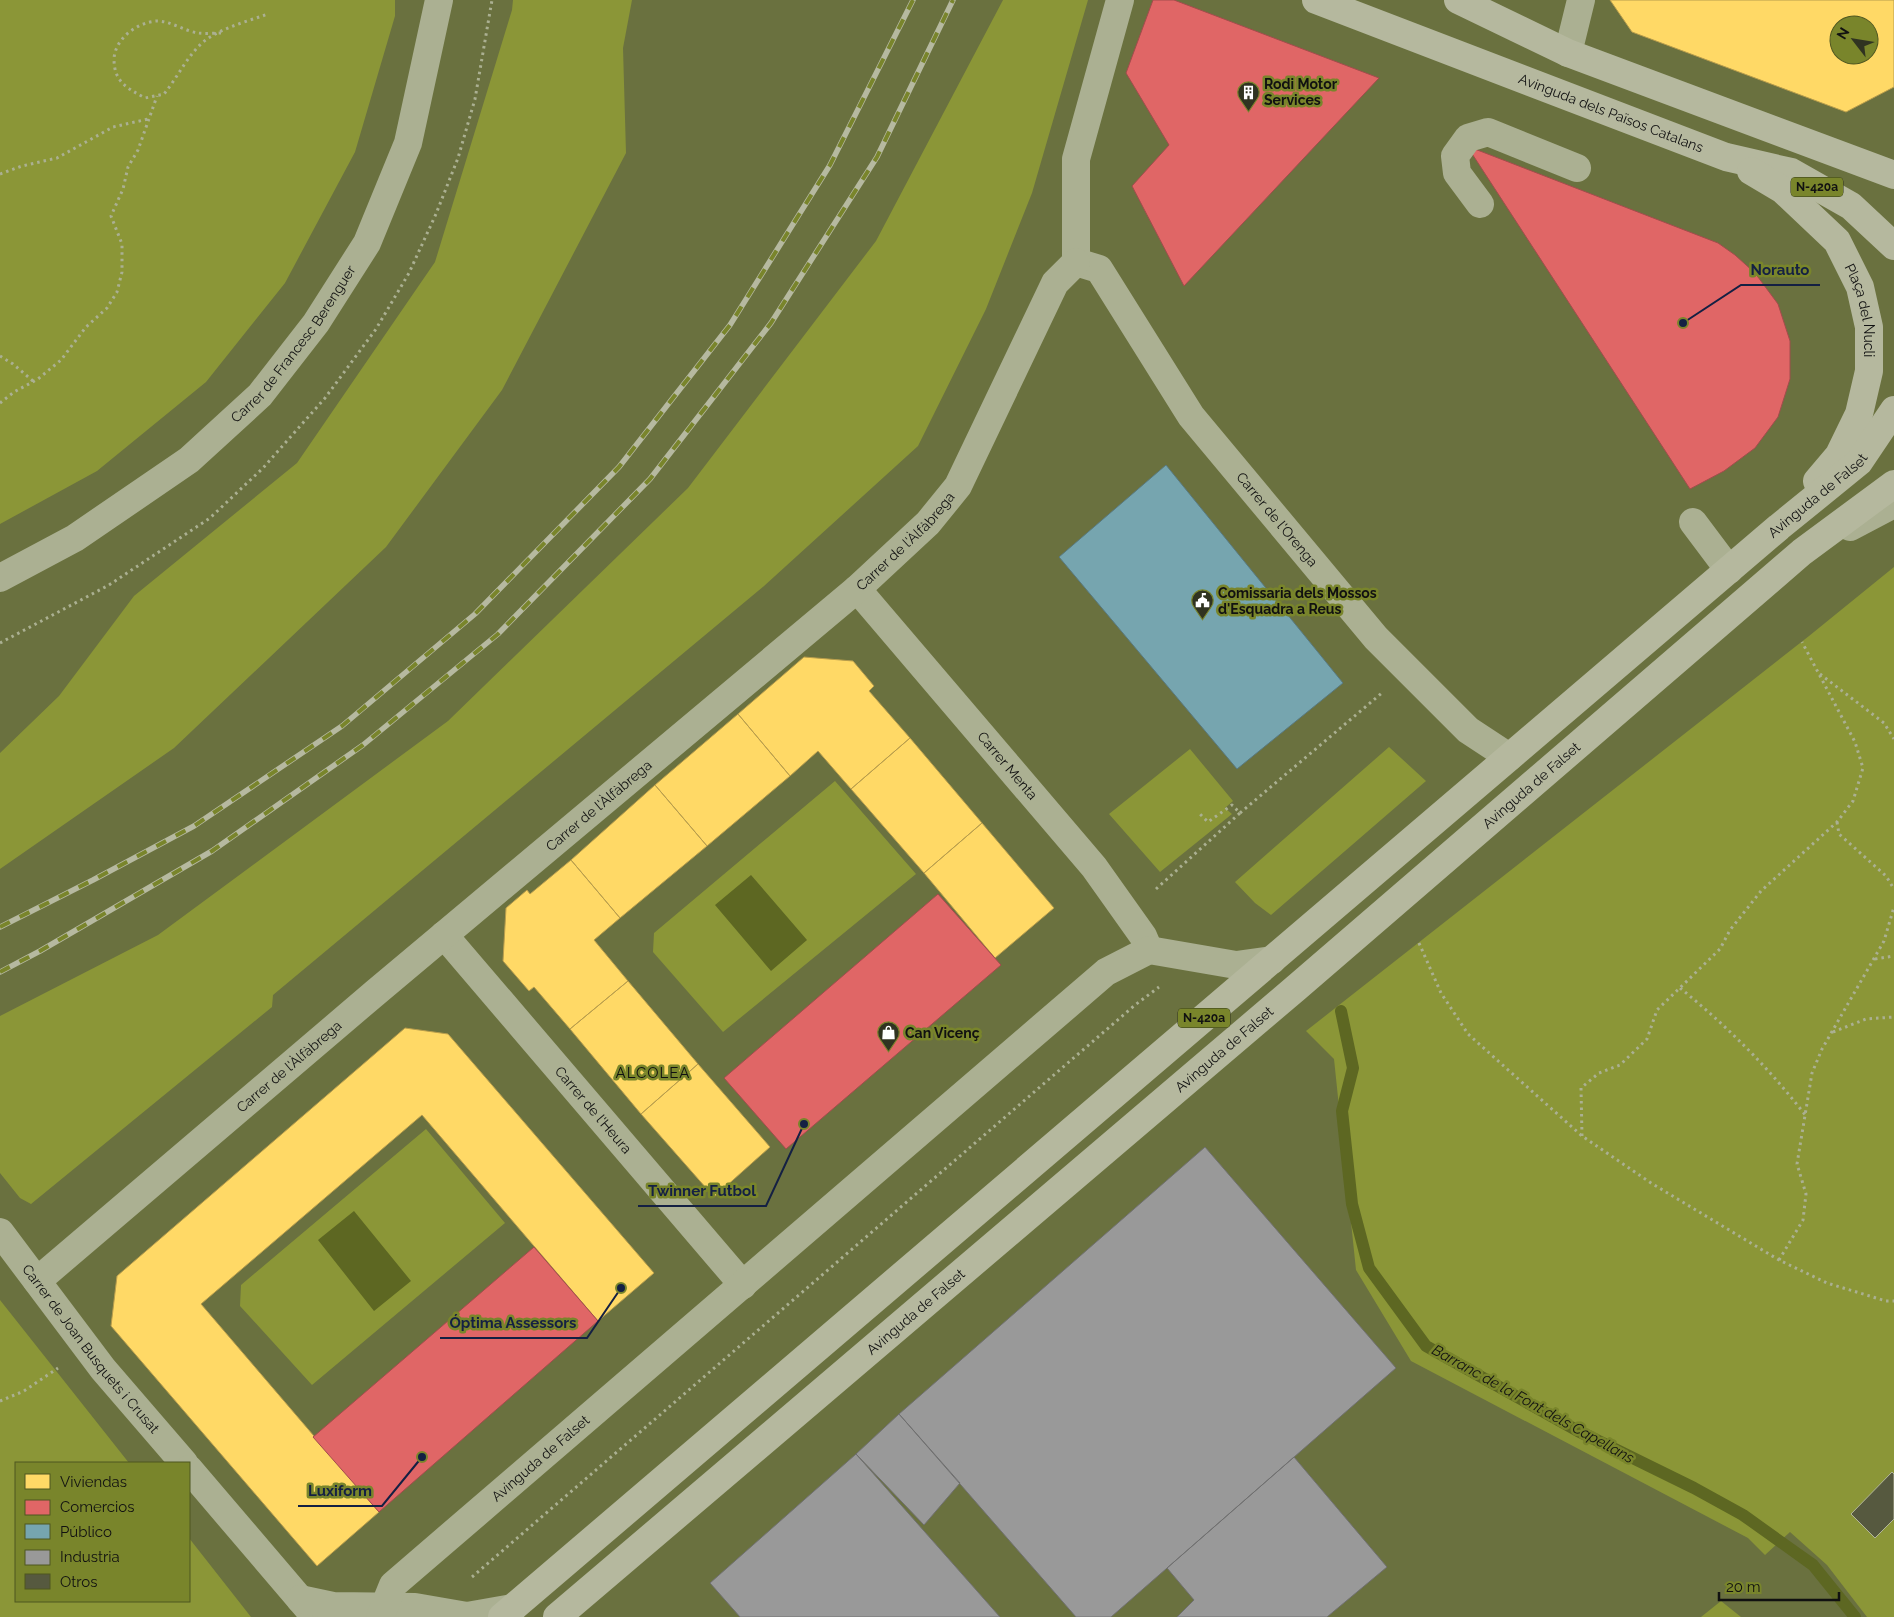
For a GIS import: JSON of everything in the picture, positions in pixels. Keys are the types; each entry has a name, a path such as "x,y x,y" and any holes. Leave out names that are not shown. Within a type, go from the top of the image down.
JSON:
{"main road":[{"name":"Avinguda dels Països Catalans","path":"1316,0 1726,157 1791,172 1851,206 1894,246"},
{"path":"1458,0 1568,53"},
{"name":"N-420a","path":"1568,53 1894,175"},
{"name":"Plaça del Nucli","path":"1726,157 1783,190 1837,241 1860,287 1869,327 1869,371 1859,414 1839,455 1779,527"},
{"name":"Avinguda de Falset","path":"508,1612 1779,527 1859,462 1894,410"},
{"name":"Avinguda de Falset","path":"557,1617 1311,975 1802,552 1894,484"}],"street":[{"name":"Carrer de Francesc Berenguer","path":"0,578 75,538 189,460 260,395 316,323 366,243 408,143 439,0"},
{"path":"1076,262 1076,159 1120,0"},
{"path":"1568,53 1581,0"},
{"path":"1480,204 1457,173 1454,156 1468,138 1488,132 1577,168"},
{"name":"Carrer de l'Àlfàbrega","path":"37,1281 444,935 857,589 928,523 958,486 1055,283 1076,262"},
{"name":"Carrer de l'Orenga","path":"1076,262 1100,269 1191,416 1376,638 1468,730 1510,757"},
{"path":"1802,552 1894,504"},
{"path":"1693,522 1729,570"},
{"name":"Carrer Menta","path":"857,589 1094,868 1143,936 1149,950"},
{"name":"Carrer de l'Heura","path":"444,935 743,1285"},
{"path":"1149,950 1236,964 1272,960"},
{"name":"Avinguda de Falset","path":"382,1612 393,1584 1106,972 1149,950"},
{"name":"Carrer de Joan Busquets i Crusat","path":"0,1232 87,1348 183,1462"},
{"path":"190,1470 308,1608 333,1606 382,1612 415,1607 467,1616 508,1612"}],"path":[{"path":"221,33 198,33 158,21 137,27 124,36 114,52 114,70 126,87 145,98 164,94 193,54 207,40 268,14"},
{"path":"0,403 14,392 34,381 61,360 86,327 107,308 118,292 122,272 122,244 111,216 123,189 128,167 138,150 157,96"},
{"path":"0,174 22,166 57,158 113,127 148,119"},
{"path":"0,356 34,381"},
{"path":"1582,1136 1581,1088 1599,1073 1620,1065 1647,1039 1657,1010 1720,949 1730,930 1761,891 1836,822 1853,801 1863,768 1855,742 1802,642"},
{"path":"1818,672 1884,723 1894,739"},
{"path":"1156,889 1240,813 1388,688"},
{"path":"1200,814 1208,822 1232,805 1240,813"},
{"path":"1836,822 1839,834 1886,876 1894,889"},
{"path":"1779,1260 1803,1220 1806,1194 1797,1164 1812,1072 1822,1049 1884,941 1894,907"},
{"path":"1419,943 1441,993 1468,1034 1582,1136 1651,1183 1779,1260 1827,1283 1886,1301 1894,1301"},
{"path":"1874,959 1894,956"},
{"path":"472,1577 1128,1012 1166,982"},
{"path":"1680,988 1748,1048 1785,1088 1806,1116"},
{"path":"1832,1032 1866,1019 1894,1017"},
{"path":"0,1401 24,1391 87,1348"}],"shaded area":[{"path":"0,0 395,0 395,16 355,152 285,283 206,382 97,471 0,524"},
{"path":"513,0 632,0 623,48 626,153 502,390 386,547 174,748 0,869 0,753 59,696 134,596 297,463 435,262 512,10"},
{"path":"1003,0 1088,0 1032,193 986,309 918,446 764,586 273,995 272,1007 31,1204 20,1198 0,1173 0,1016 158,935 448,721 688,488 876,241"},
{"path":"1894,567 1894,1617 1867,1617 1827,1565 1790,1532 1765,1555 1748,1538 1411,1361 1356,1270 1334,1059 1306,1031 1809,636"},
{"path":"1389,747 1426,781 1271,915 1255,903 1235,882"},
{"path":"1190,749 1233,801 1225,808 1232,814 1160,872 1109,814"},
{"path":"835,781 916,874 723,1032 653,952 654,933"},
{"path":"751,875 807,940 771,971 715,905"},
{"path":"426,1129 505,1223 312,1385 240,1306 241,1285"},
{"path":"354,1211 411,1281 374,1311 318,1240"},
{"path":"0,1300 128,1462 15,1462 15,1602 190,1602 190,1539 251,1617 0,1617"},
{"path":"1721,1601 1741,1617 1701,1617"}],"building: Viviendas":[{"path":"1610,0 1894,0 1894,87 1846,112 1632,32"},
{"path":"804,657 853,661 874,686 869,691 910,738 851,789 818,751 790,776 738,714"},
{"path":"738,714 790,776 707,846 655,785"},
{"path":"910,738 982,823 924,873 851,789"},
{"path":"655,785 707,846 620,918 571,860"},
{"path":"982,823 1054,908 995,958 924,873"},
{"path":"571,860 620,918 594,940 628,981 570,1029 534,987 529,991 503,961 506,908 527,890 530,894"},
{"path":"628,981 698,1064 641,1114 570,1029"},
{"path":"405,1028 448,1034 654,1273 598,1321 422,1115 201,1304 379,1512 317,1566 111,1326 117,1276"},
{"path":"698,1064 770,1147 714,1197 641,1114"}],"building: Comercios":[{"name":"Rodi Motor Services","path":"1153,0 1174,0 1379,78 1184,286 1132,186 1169,145 1126,73"},
{"path":"1467,146 1718,243 1755,273 1778,304 1790,341 1790,379 1778,417 1755,448 1724,471 1690,489"},
{"path":"938,894 1001,965 786,1149 724,1078"},
{"path":"534,1247 598,1321 379,1512 313,1437"}],"building: Público":[{"name":"Comissaria dels Mossos d'Esquadra a Reus","path":"1166,465 1343,683 1237,769 1059,557"}],"building: Industria":[{"path":"1205,1147 1396,1368 1111,1617 1076,1617 899,1414"},
{"path":"899,1414 960,1483 924,1525 856,1454"},
{"path":"856,1454 1000,1617 740,1617 710,1583"},
{"path":"1294,1457 1387,1567 1327,1617 1177,1617 1194,1600 1167,1568"}],"building: Otros":[{"path":"1892,1472 1894,1474 1894,1519 1875,1538 1851,1514"}],"waterway":[{"name":"Barranc de la Font dels Capellans","path":"1341,1011 1353,1068 1342,1111 1352,1204 1369,1268 1426,1346 1578,1431 1694,1488 1743,1515 1813,1565 1855,1617"}],"railway":[{"path":"0,927 194,826 342,726 475,614 619,467 730,325 830,165 913,0"},
{"path":"0,972 40,951 212,851 363,745 498,634 650,479 771,323 877,157 953,0"}],"place":[{"name":"Rodi Motor Services","path":"1248,111"},
{"name":"Norauto","path":"1683,323"},
{"name":"Comissaria dels Mossos d'Esquadra a Reus","path":"1202,620"},
{"name":"Can Vicenç","path":"889,1052"},
{"name":"Twinner Futbol","path":"804,1124"},
{"name":"Óptima Assessors","path":"621,1288"},
{"name":"Luxiform","path":"422,1457"}],"district":[{"name":"ALCOLEA","path":"653,1073"}]}
